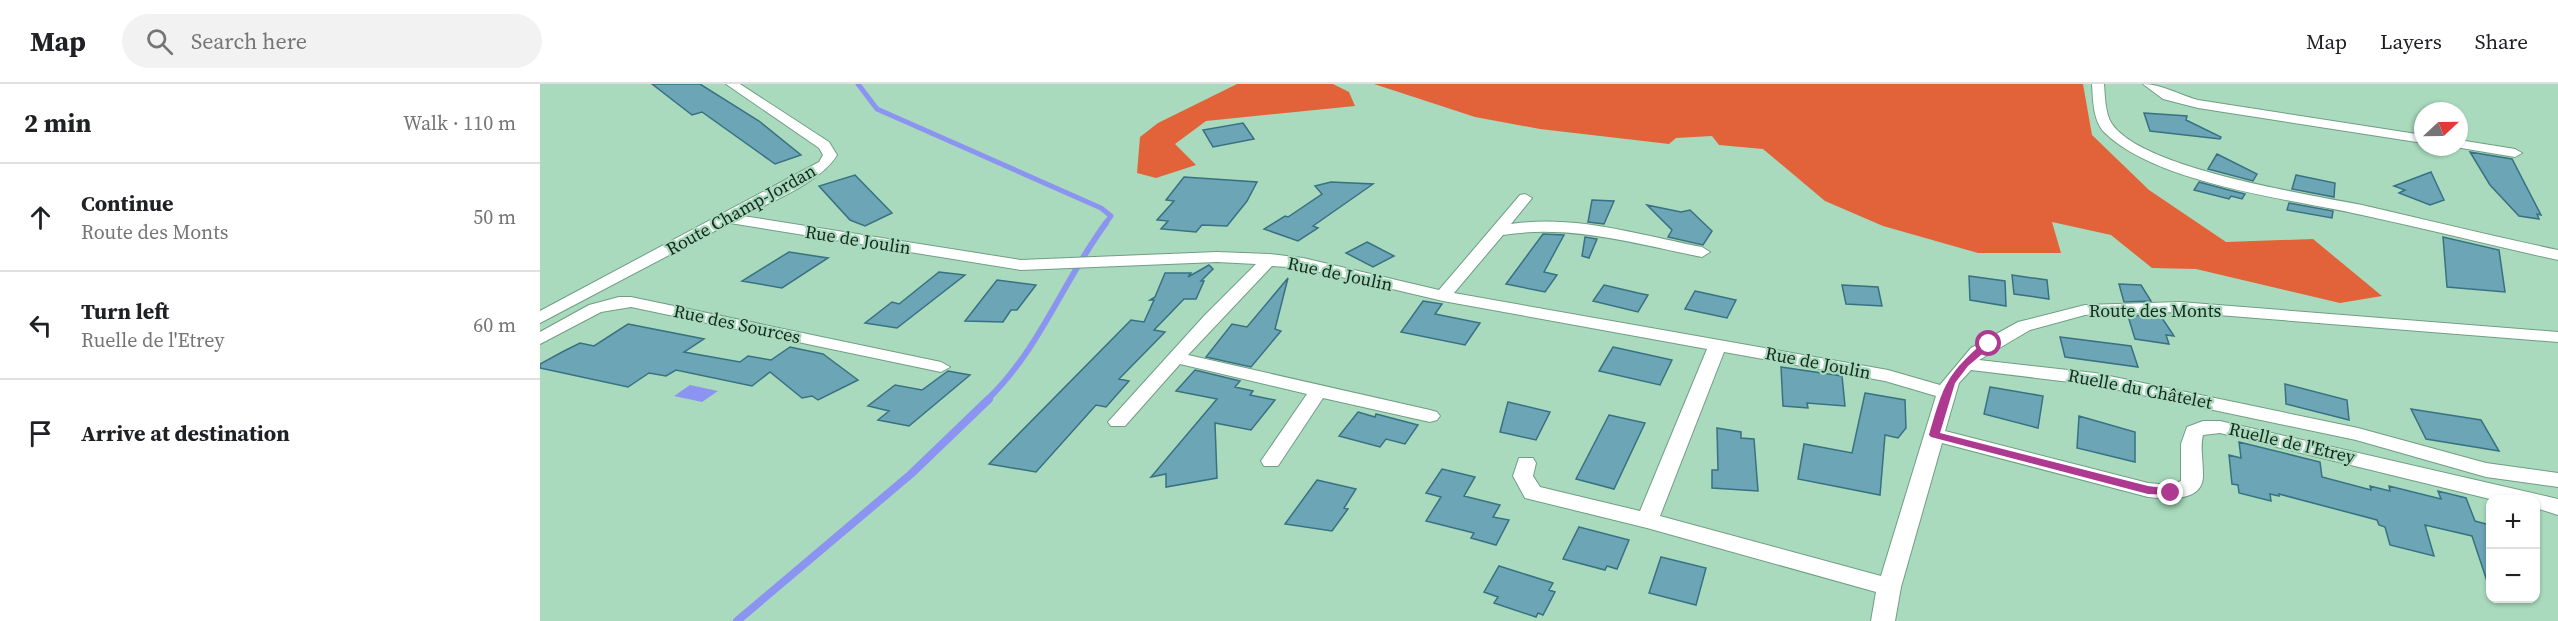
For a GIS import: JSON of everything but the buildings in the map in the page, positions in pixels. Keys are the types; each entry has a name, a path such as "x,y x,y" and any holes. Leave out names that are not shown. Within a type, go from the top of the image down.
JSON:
{"street":[{"name":"Route Champ-Jordan","path":"540,318 817,170 830,155 824,145 732,84"},
{"path":"2098,84 2104,120 2108,128 2128,144 2169,162 2247,184 2558,255"},
{"path":"2149,84 2168,96 2198,104 2414,138"},
{"path":"2468,145 2515,153"},
{"path":"1443,296 1525,198"},
{"name":"Rue de Joulin","path":"729,218 1004,264 1065,265 1217,257 1270,259 1325,267 1443,296 1888,376 1946,393"},
{"path":"1496,231 1525,225 1564,226 1702,252"},
{"path":"1118,422 1270,259"},
{"name":"Rue des Sources","path":"540,339 595,308 609,303 631,302 941,367"},
{"name":"Route des Monts","path":"1883,621 1889,586 1950,382 1965,364 1989,344 2024,326 2067,313 2102,308 2219,309 2558,337"},
{"path":"1647,520 1718,344"},
{"path":"1176,358 1430,416"},
{"name":"Ruelle du Châtelet","path":"1965,364 2095,379 2358,434 2486,470 2558,480"},
{"path":"1271,461 1319,390"},
{"name":"Ruelle de l'Etrey","path":"1934,435 2148,490 2171,493 2185,490 2192,481 2194,465 2191,447 2194,432 2203,427 2220,427 2506,495"},
{"path":"1526,463 1523,476 1532,493 1647,520 1889,586"},
{"path":"2540,502 2558,507"}],"shaded area":[{"path":"1237,84 1333,84 1349,92 1355,106 1206,121 1175,144 1196,165 1156,178 1137,173 1140,137 1158,123"},
{"path":"1374,84 2083,84 2092,135 2149,190 2226,242 2313,239 2382,296 2340,303 2196,269 2152,268 2111,235 2052,222 2061,253 1978,253 1883,226 1825,201 1763,149 1719,145 1712,136 1676,138 1669,144 1540,129 1475,117"}],"water":[{"path":"690,385 718,391 702,402 674,396"}],"waterway":[{"path":"858,84 877,109 1101,208 1111,216 1105,224"},
{"path":"987,400 1006,380 1037,337 1106,223"},
{"path":"737,621 911,474 989,399"}],"route":[{"path":"1989,344 1977,352 1950,382 1934,435 2148,490 2171,493"}]}
